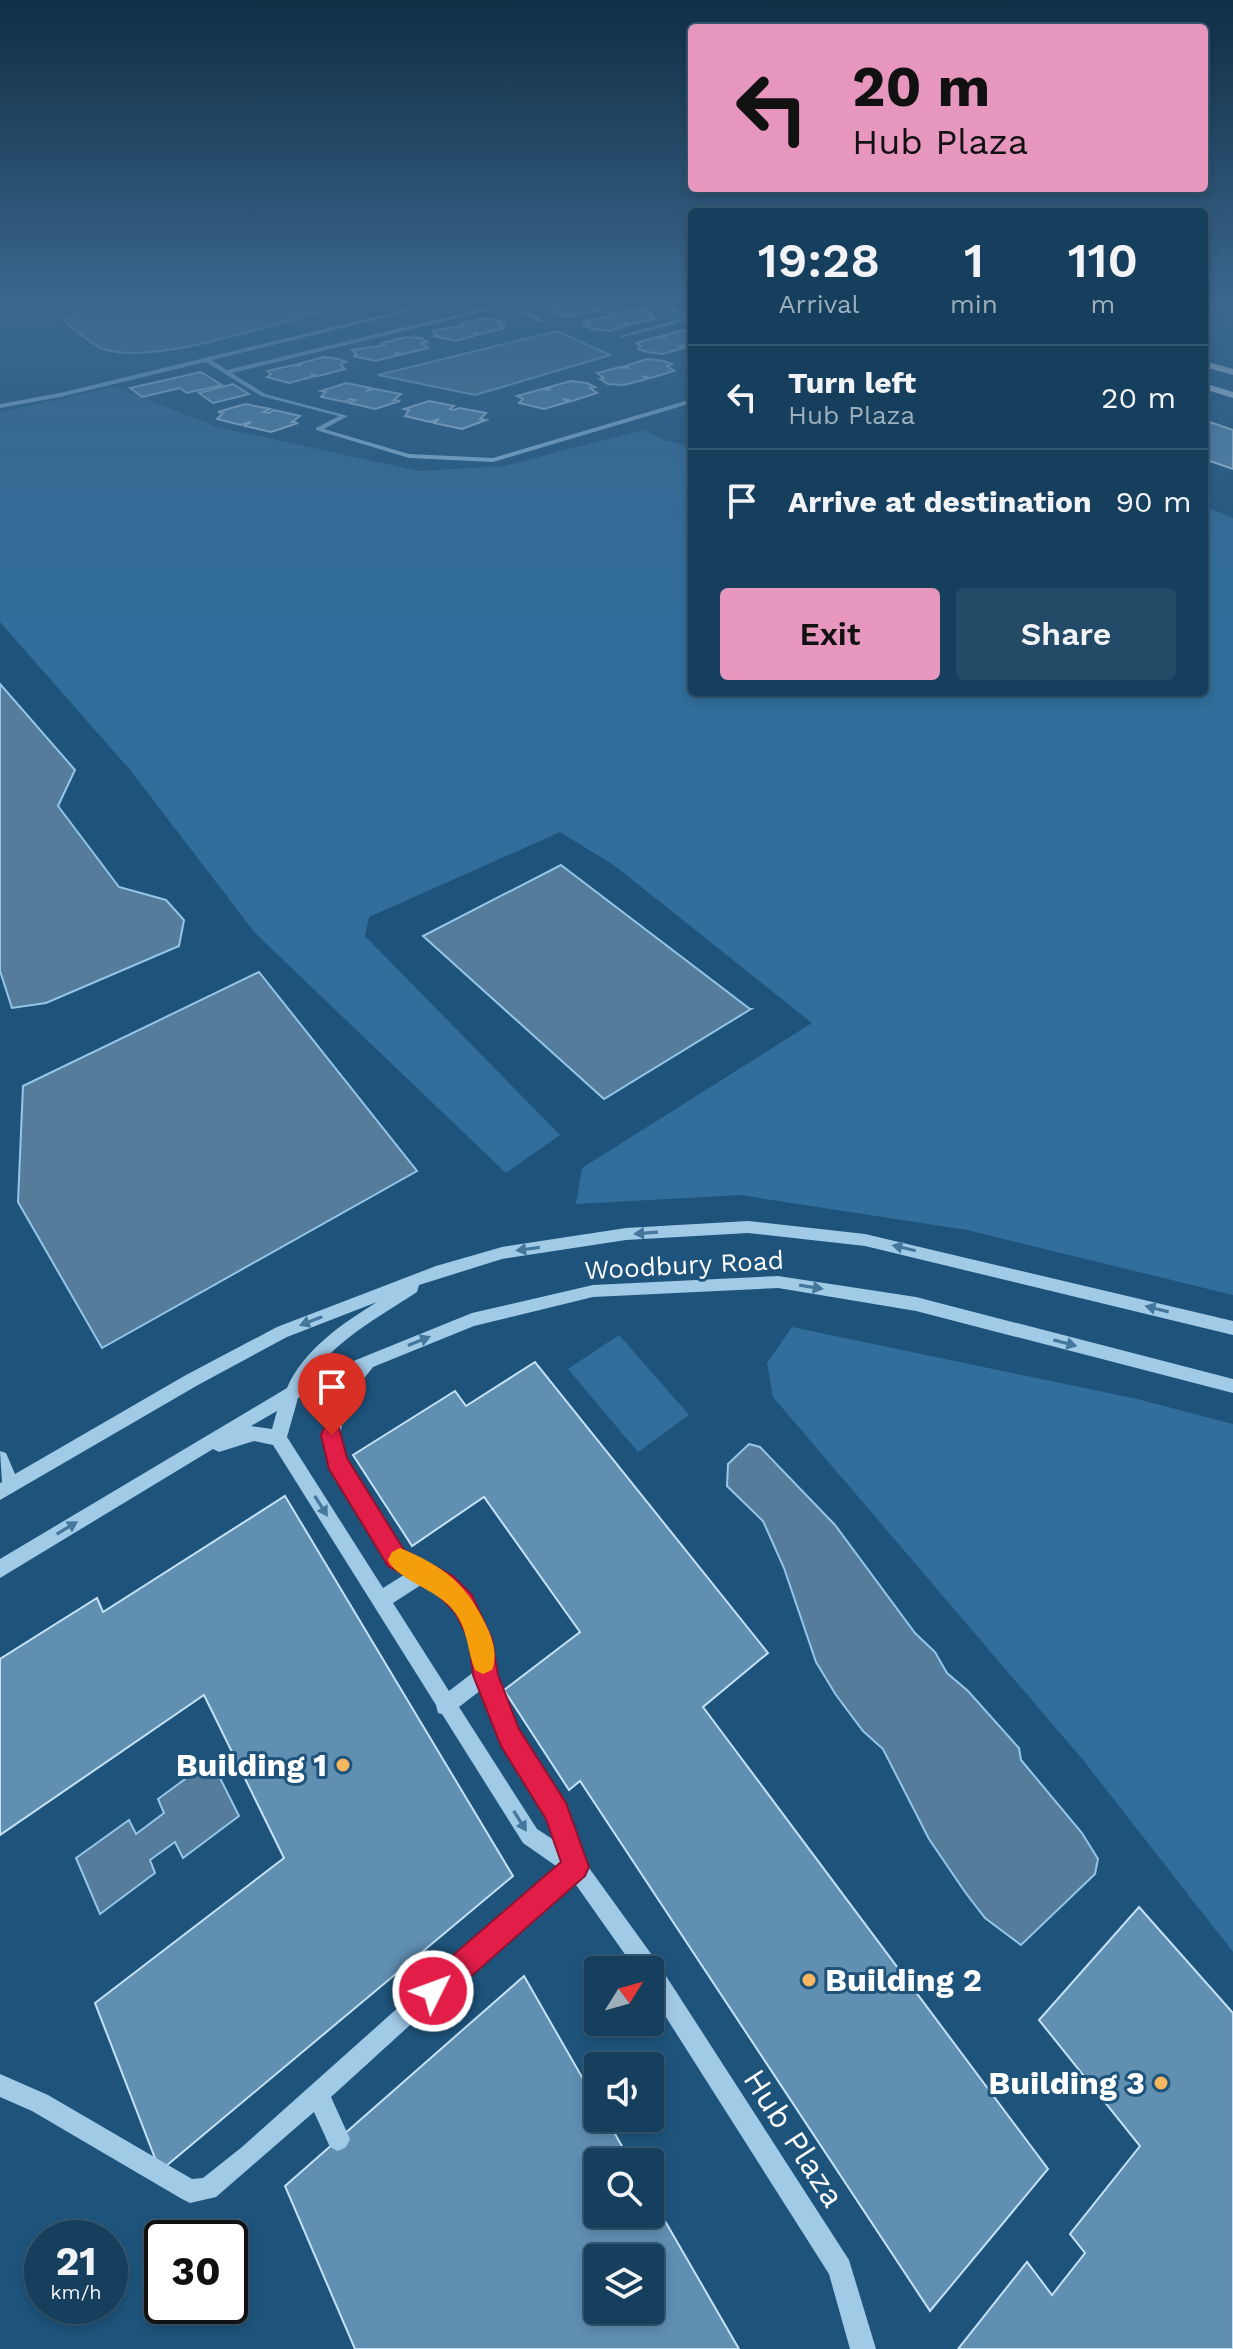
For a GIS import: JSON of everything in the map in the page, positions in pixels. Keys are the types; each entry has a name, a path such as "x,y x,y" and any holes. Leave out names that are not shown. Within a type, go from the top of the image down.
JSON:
{"street":[{"path":"312,408 345,416 318,429 409,456 493,460 670,408"},
{"name":"Woodbury Road","path":"6,1488 282,1332 436,1272 502,1253 626,1234 748,1227 865,1240 1233,1328"},
{"path":"199,1450 254,1433 278,1438 290,1394 304,1368 331,1342 436,1272"},
{"name":"Woodbury Road","path":"0,1569 290,1394 472,1320 593,1291 778,1282 916,1304 1233,1386"},
{"name":"Hub Plaza","path":"370,1361 349,1385 338,1405 332,1435 337,1462 396,1558 444,1584 463,1603 480,1639 485,1675 510,1737 556,1813 576,1867 638,1956"},
{"name":"Hub Plaza","path":"278,1438 530,1836 576,1867"},
{"path":"0,1459 6,1488"},
{"path":"380,1601 423,1573"},
{"path":"445,1706 485,1675"},
{"path":"0,2085 40,2103 190,2191 208,2189 318,2095 502,1928 576,1867"},
{"name":"Hub Plaza","path":"664,1994 840,2269 863,2349"},
{"path":"318,2095 338,2139"}],"shaded area":[{"path":"20,408 168,408 217,427 419,471 504,466 643,430 663,440 688,446 688,696 1208,696 1208,508 1233,518 1233,1295 967,1230 740,1195 576,1204 582,1168 812,1023 615,866 560,832 369,917 365,936 560,1135 506,1173 255,933 131,771 0,622 0,412"},
{"path":"0,684 75,770 58,806 119,887 166,900 184,920 179,946 46,1003 12,1008 0,971"},
{"path":"561,865 751,1009 604,1099 423,936"},
{"path":"259,972 417,1171 102,1348 18,1202 23,1086"},
{"path":"792,1327 1137,1399 1233,1424 1233,1952 1083,1760 773,1397 767,1363"},
{"path":"619,1335 689,1415 638,1452 568,1369"},
{"path":"749,1444 760,1447 835,1525 915,1633 935,1652 947,1673 968,1691 1019,1748 1021,1760 1082,1833 1098,1859 1095,1874 1021,1945 985,1918 965,1892 929,1839 883,1749 863,1731 816,1662 784,1568 763,1521 727,1486 728,1464"},
{"path":"211,1760 239,1816 183,1858 175,1842 150,1860 155,1873 100,1914 76,1858 129,1820 136,1834 164,1813 158,1799"}],"building":[{"path":"233,408 263,408 270,409 264,412 274,410 300,416 292,422 298,423 271,432 245,426 251,422 241,425 217,419 223,413 218,412"},
{"path":"459,408 486,413 480,419 486,420 462,429 434,423 439,419 430,422 405,416 409,410 404,409"},
{"path":"1208,421 1233,430 1233,469 1208,460"},
{"name":"Building 2","path":"535,1362 768,1653 703,1707 1048,2169 930,2311 580,1781 569,1790 504,1690 580,1632 484,1497 412,1546 353,1455 455,1391 466,1406"},
{"name":"Building 1","path":"285,1496 513,1876 160,2171 95,2003 284,1858 204,1695 0,1835 0,1659 97,1598 103,1612"},
{"name":"Building 3","path":"1139,1907 1233,2013 1233,2349 958,2349 1027,2262 1052,2295 1085,2253 1070,2234 1140,2146 1039,2020"},
{"path":"524,1976 584,2081 584,2132 614,2132 623,2148 584,2148 584,2228 664,2228 664,2219 739,2349 355,2349 285,2186"}],"slow traffic":[{"path":"400,1560 444,1584 463,1603 480,1639 483,1661"}],"place":[{"name":"Building 1","path":"343,1765"},
{"name":"Building 2","path":"809,1980"},
{"name":"Building 3","path":"1161,2083"}],"route":[{"path":"332,1435 337,1462 396,1558 444,1584 463,1603 480,1639 485,1675 510,1737 556,1813 576,1867 433,1991"}]}
